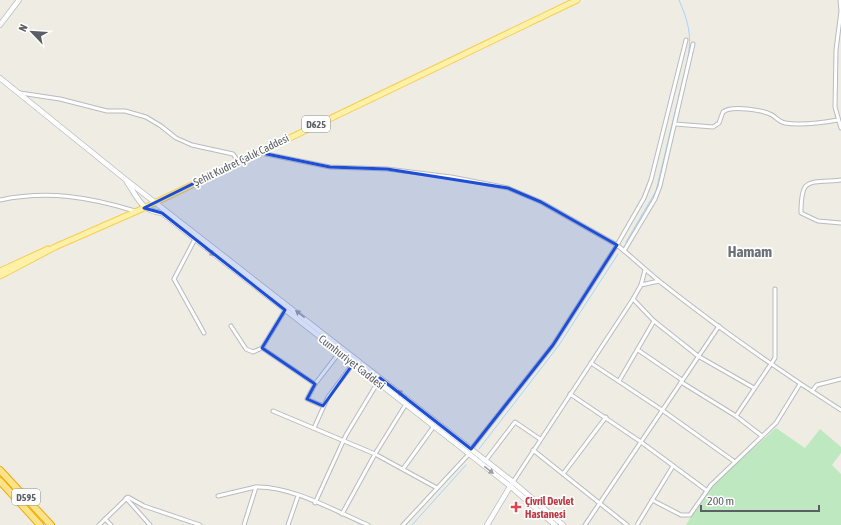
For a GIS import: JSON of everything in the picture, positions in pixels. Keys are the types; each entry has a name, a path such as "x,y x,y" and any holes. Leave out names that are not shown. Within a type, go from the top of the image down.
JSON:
{"highway":[{"name":"D595","path":"0,470 51,525"},
{"name":"D595","path":"0,481 40,525"}],"main road":[{"path":"0,25 19,0"},
{"name":"Şehit Kudret Çalık Caddesi","path":"0,276 55,247 144,208 238,161 577,0"},
{"name":"Cumhuriyet Caddesi","path":"0,78 155,202 380,378 470,452 486,460 555,525"},
{"path":"125,178 144,208"},
{"name":"Cumhuriyet Caddesi","path":"144,208 150,212 162,213 377,383 512,484 563,525"},
{"name":"Şehit Kudret Çalık Caddesi","path":"0,271 44,250 55,247"},
{"path":"487,525 512,484"}],"street":[{"path":"840,0 841,11 836,50 835,106 841,128"},
{"path":"403,525 470,452 553,346 644,198 651,180 686,40"},
{"path":"624,251 659,191 693,44"},
{"path":"17,92 60,99 107,111 125,111 146,117 161,126 176,138 192,144 233,154 238,161"},
{"path":"675,124 713,127 719,123 723,112 730,109 768,113 778,121 786,124 817,124 838,120"},
{"path":"257,152 330,167 395,170 450,177 508,188 541,202 616,245 645,270 719,326 800,384 841,410"},
{"path":"841,180 812,182 806,186 801,192 801,213 818,221 841,222"},
{"path":"0,200 10,198 66,195 94,199 134,212"},
{"path":"195,239 174,279 204,333"},
{"path":"512,484 633,299 641,285 645,270"},
{"path":"641,285 659,281"},
{"path":"736,416 772,364 776,354 775,289"},
{"path":"633,299 654,322 698,356 754,388"},
{"path":"231,326 246,348 253,352 262,348 285,310"},
{"path":"619,381 654,322"},
{"path":"585,525 719,326"},
{"path":"262,348 315,384"},
{"path":"638,350 736,416 762,436"},
{"path":"323,406 307,399 315,384 339,353"},
{"path":"591,363 662,410 735,462"},
{"path":"314,428 328,397 353,364"},
{"path":"315,503 343,441 380,378"},
{"path":"812,391 817,386 841,379"},
{"path":"652,500 681,515 690,515 706,490 776,423 800,384"},
{"path":"570,394 641,442 706,490"},
{"path":"342,514 375,454 406,404"},
{"path":"273,411 375,454 437,488"},
{"path":"563,474 606,418"},
{"path":"486,460 515,422 540,439"},
{"path":"403,469 434,426"},
{"path":"533,450 627,525"},
{"path":"637,525 673,466"},
{"path":"218,496 256,487 277,489 298,496 368,525"},
{"path":"244,525 256,487"},
{"path":"288,525 298,496"},
{"path":"126,498 128,497 144,506 200,525"},
{"path":"99,525 126,498"},
{"path":"126,498 150,525"},
{"path":"105,519 111,525"}],"highlighted area":[{"path":"257,152 330,167 387,169 508,188 541,202 617,245 553,345 471,449 380,378 377,383 353,364 323,406 307,399 315,384 262,348 285,310 162,213 144,208"}],"green space":[{"path":"776,428 805,448 820,429 841,447 841,453 832,465 841,474 841,525 686,525 706,491"}],"waterway":[{"path":"626,242 656,191 688,58 690,42 688,28 679,0"},
{"path":"479,449 559,345 618,254"},
{"path":"412,525 466,465"}],"place":[{"name":"Çivril Devlet Hastanesi","path":"516,507"}],"district":[{"name":"Hamam","path":"750,252"}]}
